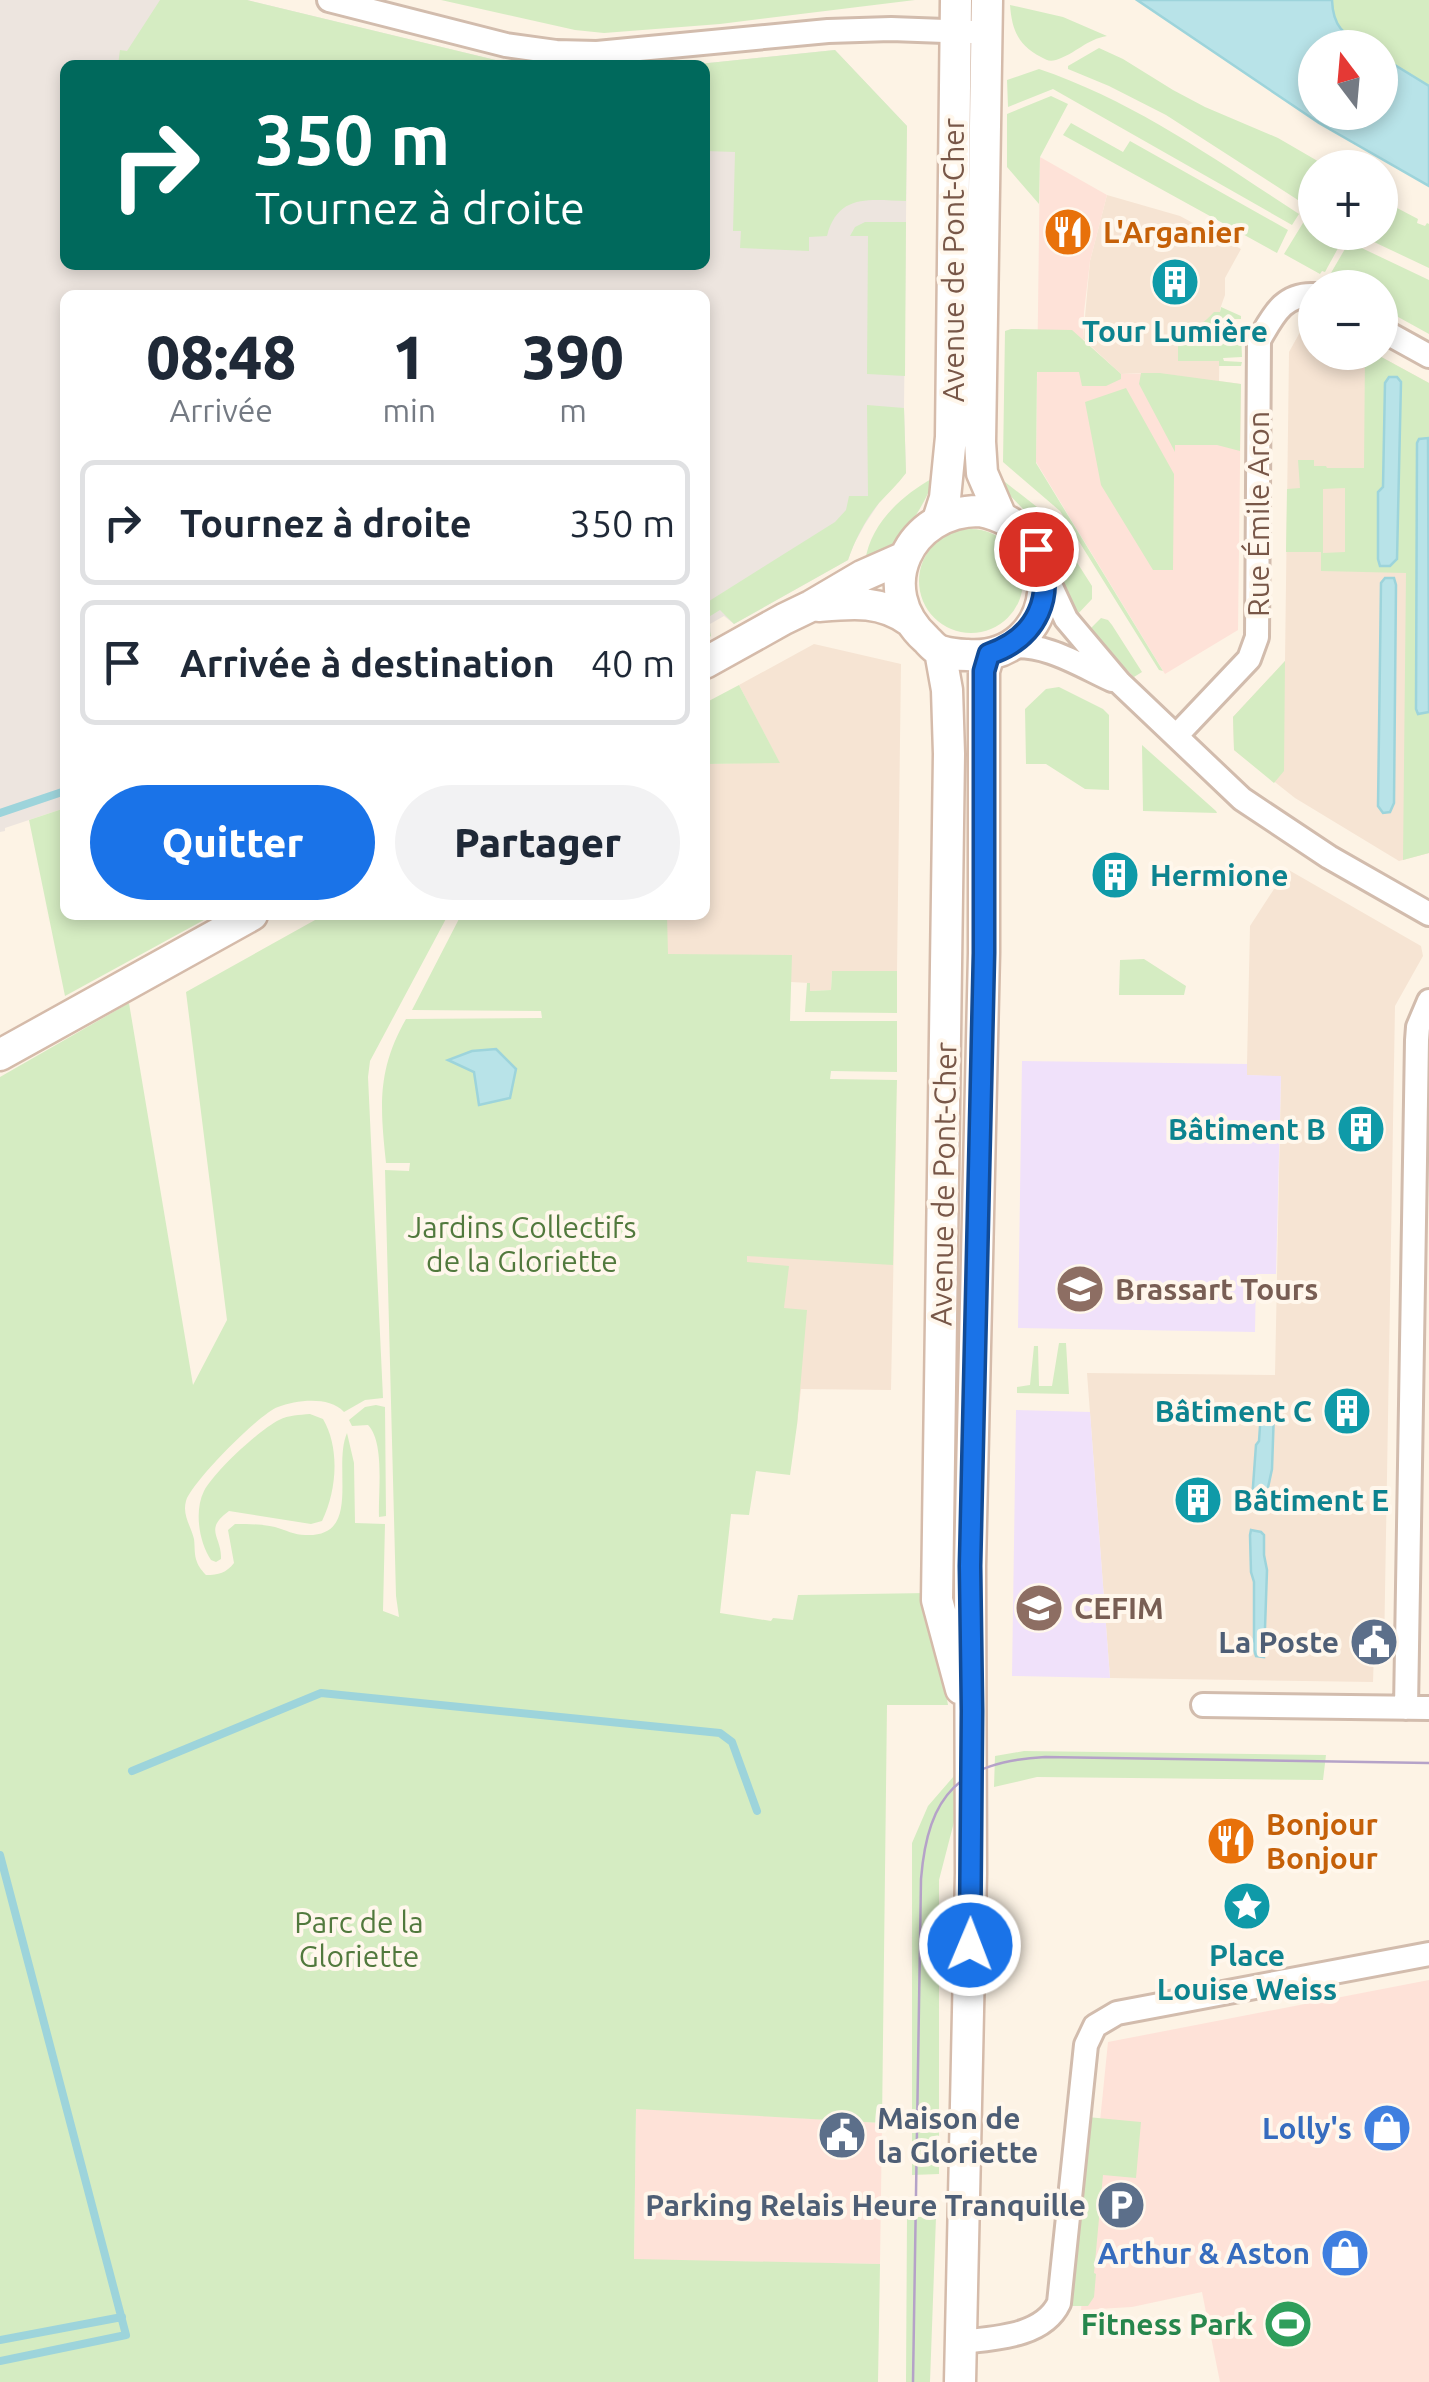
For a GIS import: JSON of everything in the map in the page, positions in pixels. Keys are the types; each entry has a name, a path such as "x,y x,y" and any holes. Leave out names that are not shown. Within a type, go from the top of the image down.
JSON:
{"main road":[{"name":"Avenue de Pont-Cher","path":"956,0 970,32 982,473 1002,517"},
{"name":"Avenue de Pont-Cher","path":"938,520 951,437 970,32 986,0"},
{"path":"811,606 864,602 889,608 910,621 940,652 972,656 998,650 1025,633 1038,615 1044,594 1044,572 1030,539 1002,517 980,511 958,512 938,520 918,536 901,567 900,590 910,621"},
{"path":"710,660 862,576 905,557"},
{"name":"Avenue de Pont-Cher","path":"960,2382 972,1873 970,1566 984,953 984,671 998,650"},
{"name":"Avenue de Pont-Cher","path":"940,652 947,690 949,754 937,1600 962,1693 972,1711"},
{"path":"0,1055 243,920"}],"street":[{"path":"329,0 506,44 556,52 597,53 828,31 970,32"},
{"name":"Rue Émile Aron","path":"1176,736 1254,649 1259,340 1284,302 1298,296"},
{"path":"1398,339 1429,356"},
{"path":"1044,572 1066,618 1120,684 1242,798 1329,857 1429,914"},
{"path":"998,650 1021,645 1040,647 1120,684"},
{"path":"1203,1705 1418,1708 1416,1040 1429,1001"},
{"path":"961,2342 1032,2329 1054,2314 1059,2304 1086,2045 1095,2026 1118,2013 1429,1954"}],"shaded area":[{"path":"0,0 247,0 495,60 60,60 60,270 710,270 710,63 835,50 907,126 906,473 865,524 848,560 734,624 724,616 710,624 710,290 60,290 60,810 0,832"},
{"path":"1040,157 1107,195 1090,261 1083,340 1121,374 1160,373 1241,384 1238,630 1165,674 1036,462"},
{"path":"1107,195 1180,216 1241,249 1225,278 1220,309 1219,382 1121,374 1083,339 1090,261"},
{"path":"1298,336 1298,370 1398,370 1398,366 1429,383 1429,853 1399,861 1295,798 1234,750 1233,717 1285,661 1289,352"},
{"path":"814,644 901,664 897,971 832,971 831,990 809,991 809,983 791,982 791,955 667,955 667,920 710,920 710,764 779,762 739,685"},
{"path":"1287,869 1421,946 1423,956 1395,1006 1384,1652 1374,1652 1373,1682 1110,1678 1087,1373 1275,1375 1281,1077 1247,1075 1250,926"},
{"path":"1022,1061 1247,1064 1247,1075 1281,1076 1276,1274 1256,1274 1255,1332 1018,1328"},
{"path":"896,1133 891,1390 801,1389 797,1425 742,1369 751,1134"},
{"path":"1016,1410 1090,1412 1110,1678 1012,1676"},
{"path":"1429,1980 1429,2382 1220,2382 1202,2292 1132,2307 1081,2310 1108,2042"},
{"path":"636,2108 882,2123 880,2264 634,2260"}],"green space":[{"path":"160,0 247,0 495,60 119,60 120,50 127,51"},
{"path":"441,0 915,0 720,24 604,33"},
{"path":"1332,0 1429,0 1429,86 1398,67 1398,30 1342,30"},
{"path":"1010,5 1063,17 1107,36 1054,61 1048,60 1022,42 1012,22"},
{"path":"1099,48 1205,107 1299,150 1298,200 1166,115 1068,66"},
{"path":"835,50 907,126 906,201 868,200 847,206 832,222 827,236 809,237 809,251 740,248 741,231 733,231 735,152 710,151 710,63"},
{"path":"1039,69 1074,82 1205,153 1298,216 1292,225 1053,89 1008,107 1007,80"},
{"path":"1051,96 1068,104 1040,157 1039,204 1007,167 1007,114"},
{"path":"1071,123 1123,152 1130,141 1288,230 1277,253 1063,135"},
{"path":"1398,208 1418,219 1417,223 1429,224 1429,268 1391,250 1398,250"},
{"path":"865,222 906,222 905,376 867,374 868,236 850,236 855,227"},
{"path":"1298,231 1298,250 1337,250 1326,270 1313,270 1284,254"},
{"path":"1344,250 1366,250 1429,280 1429,334 1398,317 1398,270 1333,270"},
{"path":"1221,307 1241,316 1231,319 1231,333 1241,334 1242,357 1223,358 1242,362 1241,366 1219,366 1219,361 1178,361 1178,332 1198,326 1214,312 1220,312"},
{"path":"1072,330 1121,374 1121,379 1106,386 1082,386 1079,372 1037,372 1036,463 1163,671 1060,511 1003,462 1005,331"},
{"path":"1398,366 1429,383 1429,853 1403,860 1406,573 1321,571 1321,552 1286,552 1287,489 1300,488 1298,460 1314,460 1314,466 1364,468 1365,370 1398,370","holes":["1345,488 1345,552 1323,553 1323,489"]},
{"path":"1141,373 1241,384 1240,451 1217,445 1175,445 1175,452 1139,384"},
{"path":"1126,388 1174,474 1173,570 1153,570 1101,485 1085,402"},
{"path":"867,405 904,408 906,473 869,516 848,560 734,624 720,610 710,616 710,600 835,522 846,510 849,496 868,496"},
{"path":"933,478 921,506 901,536 886,552 865,562 880,523 910,493"},
{"path":"1005,482 1046,514 1092,586 1092,599 1075,617 1049,536 999,484"},
{"path":"971,529 991,533 1008,544 1019,561 1023,581 1019,601 1008,618 991,629 971,633 951,629 934,618 923,601 919,581 923,561 934,544 951,533"},
{"path":"1101,618 1112,625 1142,672 1134,677 1088,631"},
{"path":"1285,661 1284,771 1274,783 1234,750 1233,717"},
{"path":"739,685 780,763 710,764 710,700"},
{"path":"1059,687 1109,715 1109,790 1085,789 1046,764 1026,764 1025,709 1046,689"},
{"path":"1142,745 1216,811 1217,813 1143,811"},
{"path":"60,810 60,920 204,920 65,996 29,820"},
{"path":"315,920 445,920 370,1061 383,1398 365,1400 344,1412 330,1403 303,1401 269,1412 200,1480 186,1501 185,1511 196,1559 206,1575 222,1573 234,1563 228,1530 235,1524 270,1526 301,1535 323,1533 334,1525 340,1513 347,1433 354,1463 355,1523 385,1524 383,1611 399,1617 385,1170 409,1171 410,1163 386,1163 382,1106 385,1072 406,1019 542,1018 541,1011 412,1010 458,920 667,920 668,954 792,955 790,1021 897,1021 897,1072 831,1071 830,1079 897,1080 893,1265 747,1256 747,1262 789,1266 784,1308 807,1310 790,1475 756,1471 749,1515 731,1514 720,1613 771,1621 793,1620 798,1595 928,1593 948,1705 887,1705 882,2123 636,2109 634,2259 880,2264 878,2382 0,2382 0,1077 129,1003 193,1385 227,1320 186,992"},
{"path":"1144,959 1186,986 1184,995 1119,995 1120,960"},
{"path":"832,971 897,971 897,1013 805,1012 807,983 810,991 831,990"},
{"path":"1059,1343 1066,1343 1069,1394 1017,1393 1017,1387 1030,1385 1034,1346 1038,1346 1039,1386 1052,1386"},
{"path":"365,1407 385,1407 386,1516 379,1517 377,1443 368,1425 352,1426 349,1420"},
{"path":"310,1414 323,1419 334,1456 331,1496 322,1521 311,1524 229,1511 215,1528 221,1559 211,1560 201,1536 199,1517 201,1499 209,1483 270,1425 287,1417"},
{"path":"1024,1751 1326,1755 1323,1780 1037,1777 994,1787 995,1756"},
{"path":"954,1776 954,1822 939,1880 939,2174 912,2175 912,1843 928,1806"},
{"path":"1087,2117 1141,2122 1136,2178 1103,2175 1094,2297 1088,2306 1067,2306"},
{"path":"907,2217 936,2217 930,2382 906,2382"}],"water":[{"path":"1137,0 1332,0 1342,30 1298,30 1298,109"},
{"path":"1398,67 1429,86 1429,186 1398,168 1398,150 1366,150 1331,130 1398,130"},
{"path":"1389,377 1397,377 1401,382 1397,559 1390,566 1380,566 1378,492 1383,487 1385,383"},
{"path":"1428,438 1429,712 1418,714 1417,443"},
{"path":"1385,578 1394,578 1396,585 1394,803 1390,812 1383,813 1378,806 1381,583"},
{"path":"496,1049 516,1069 510,1098 479,1105 474,1072 448,1060 472,1051"},
{"path":"1264,1408 1274,1411 1272,1469 1264,1506 1252,1500 1256,1445"},
{"path":"1251,1530 1264,1535 1264,1657 1256,1656 1254,1650"}],"waterway":[{"path":"0,813 60,793"},
{"path":"132,1771 321,1693 720,1733 732,1742 757,1811"},
{"path":"0,1855 126,2335 0,2361"},
{"path":"0,2340 122,2317"}],"tram line":[{"path":"913,2382 921,1879 931,1824 954,1788 991,1766 1045,1757 1429,1763"}],"place":[{"name":"L'Arganier","path":"1068,232"},
{"name":"Tour Lumière","path":"1175,282"},
{"name":"Hermione","path":"1115,875"},
{"name":"Bâtiment B","path":"1361,1129"},
{"name":"Brassart Tours","path":"1080,1289"},
{"name":"Bâtiment C","path":"1347,1411"},
{"name":"Bâtiment E","path":"1198,1500"},
{"name":"CEFIM","path":"1039,1608"},
{"name":"La Poste","path":"1374,1642"},
{"name":"Bonjour Bonjour","path":"1231,1841"},
{"name":"Place Louise Weiss","path":"1247,1906"},
{"name":"Lolly's","path":"1387,2128"},
{"name":"Maison de la Gloriette","path":"842,2135"},
{"name":"Parking Relais Heure Tranquille","path":"1121,2205"},
{"name":"Arthur & Aston","path":"1345,2253"},
{"name":"Fitness Park","path":"1288,2324"}],"route":[{"path":"970,1945 970,1566 984,953 984,671 989,654 1017,640 1038,615 1045,582 1036,549"}],"park label":[{"name":"Jardins Collectifs de la Gloriette","path":"522,1244"},
{"name":"Parc de la Gloriette","path":"359,1939"}]}
